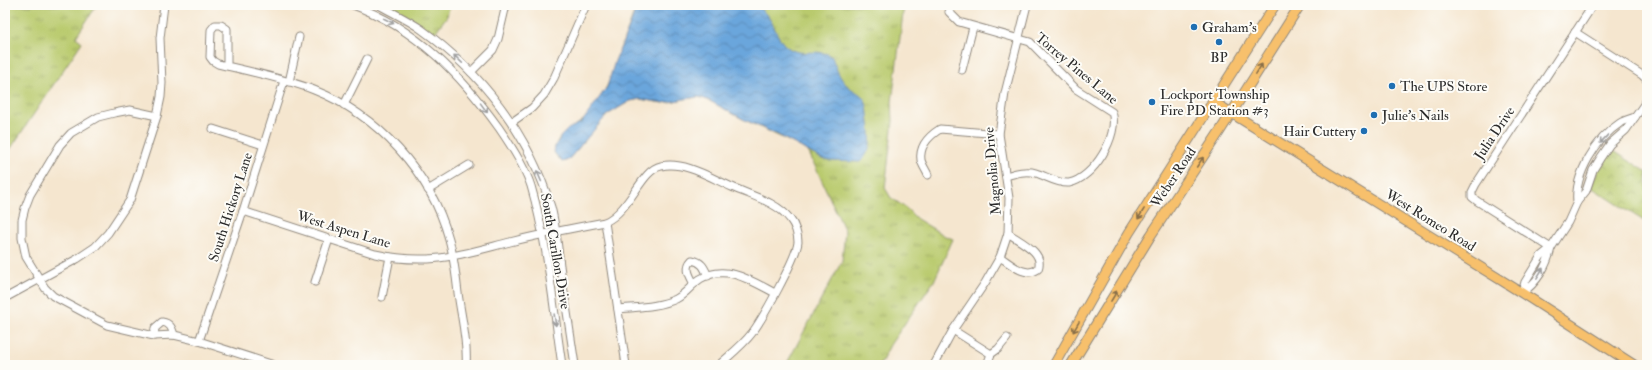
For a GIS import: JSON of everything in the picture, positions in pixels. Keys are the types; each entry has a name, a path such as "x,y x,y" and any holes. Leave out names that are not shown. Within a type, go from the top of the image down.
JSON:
{"main road":[{"name":"Weber Road","path":"1054,365 1129,234 1275,5"},
{"name":"Weber Road","path":"1071,365 1151,235 1231,114 1300,5"},
{"name":"West Romeo Road","path":"1212,102 1522,293 1634,365"}],"street":[{"path":"5,298 78,259 95,247 112,228 130,200 157,116 161,96 160,38 164,5"},
{"name":"South Carillon Drive","path":"354,5 395,24 423,44 463,82 482,104 511,145 530,185 543,234 562,365"},
{"name":"South Carillon Drive","path":"379,5 420,28 454,55 495,99 512,122 526,147 540,177 551,208 556,231 575,365"},
{"path":"471,72 493,50 498,39 506,5"},
{"path":"512,122 532,108 544,95 554,78 586,5"},
{"name":"Magnolia Drive","path":"934,365 953,330 985,283 1000,257 1008,233 1010,218 1006,176 999,134 1004,92 1027,5"},
{"name":"Julia Drive","path":"1551,248 1477,201 1472,197 1472,192 1593,5"},
{"name":"Torrey Pines Lane","path":"949,12 959,22 1018,40 1030,42 1076,89 1112,112 1114,125 1108,143 1102,156 1085,175 1075,181 1067,183 1056,181 1035,172 1025,171 1006,176"},
{"path":"227,66 227,29 221,25 215,25 211,30 210,57 212,61 227,66 314,90 344,105 361,116 382,132 401,151 417,172 441,216 453,256 466,365"},
{"path":"962,70 973,27"},
{"path":"1575,32 1642,75 1647,80"},
{"name":"South Hickory Lane","path":"199,341 300,37"},
{"path":"344,105 366,59"},
{"path":"1522,293 1532,286 1549,260 1551,248 1568,222 1577,202 1576,192 1583,170 1592,152 1620,123 1635,117 1647,100"},
{"path":"157,116 130,110 98,117 71,133 60,145 30,195 22,220 22,238 26,257 45,288 53,296 107,325 154,336 174,335 199,341 274,365"},
{"path":"213,129 263,145"},
{"path":"928,175 921,160 922,147 927,139 940,129 999,134"},
{"path":"428,190 469,166"},
{"path":"626,365 605,222 613,219 621,212 652,169 660,166 682,166 774,206 791,220 796,231 798,242 795,256 761,320 752,334 720,365"},
{"name":"West Aspen Lane","path":"243,211 375,254 416,260 453,256 556,231 605,222"},
{"path":"1000,257 1023,272 1029,273 1038,269 1040,260 1037,254 1008,233"},
{"path":"315,282 329,239"},
{"path":"382,298 390,257"},
{"path":"694,284 688,272 687,266 692,260 698,261 702,264 708,276"},
{"path":"618,309 662,304 685,293 700,279 708,276 731,273 740,275 775,293"},
{"path":"154,336 155,328 162,322 167,323 172,328 174,335"},
{"path":"953,330 990,354"},
{"path":"987,365 990,354 998,349 1007,338"}],"green space":[{"path":"11,5 97,5 76,37 82,42 5,157 5,14"},
{"path":"388,5 450,5 447,16 434,34 405,14"},
{"path":"636,5 904,5 892,102 893,121 885,188 891,198 906,208 917,219 945,236 953,239 934,281 890,345 880,365 786,365 842,261 845,231 809,153 801,147 708,100 699,97 663,103 640,99 630,101 607,115 568,160 562,162 556,156 554,149 559,139 566,131 587,116 606,87 611,77"},
{"path":"1612,150 1647,172 1647,223 1591,187 1600,165"}],"water":[{"path":"636,5 756,5 768,16 780,39 786,46 800,52 817,52 828,54 832,57 838,73 846,85 863,97 867,108 870,128 870,144 867,153 860,162 830,161 822,159 778,135 699,97 663,103 640,99 630,101 607,115 568,160 562,162 554,152 555,147 561,136 568,129 582,122 607,87 615,61 632,20"}],"place":[{"name":"Graham's","path":"1194,27"},
{"name":"BP","path":"1219,42"},
{"name":"The UPS Store","path":"1392,86"},
{"name":"Lockport Township Fire PD Station #3","path":"1152,102"},
{"name":"Julie's Nails","path":"1374,115"},
{"name":"Hair Cuttery","path":"1364,131"}]}
